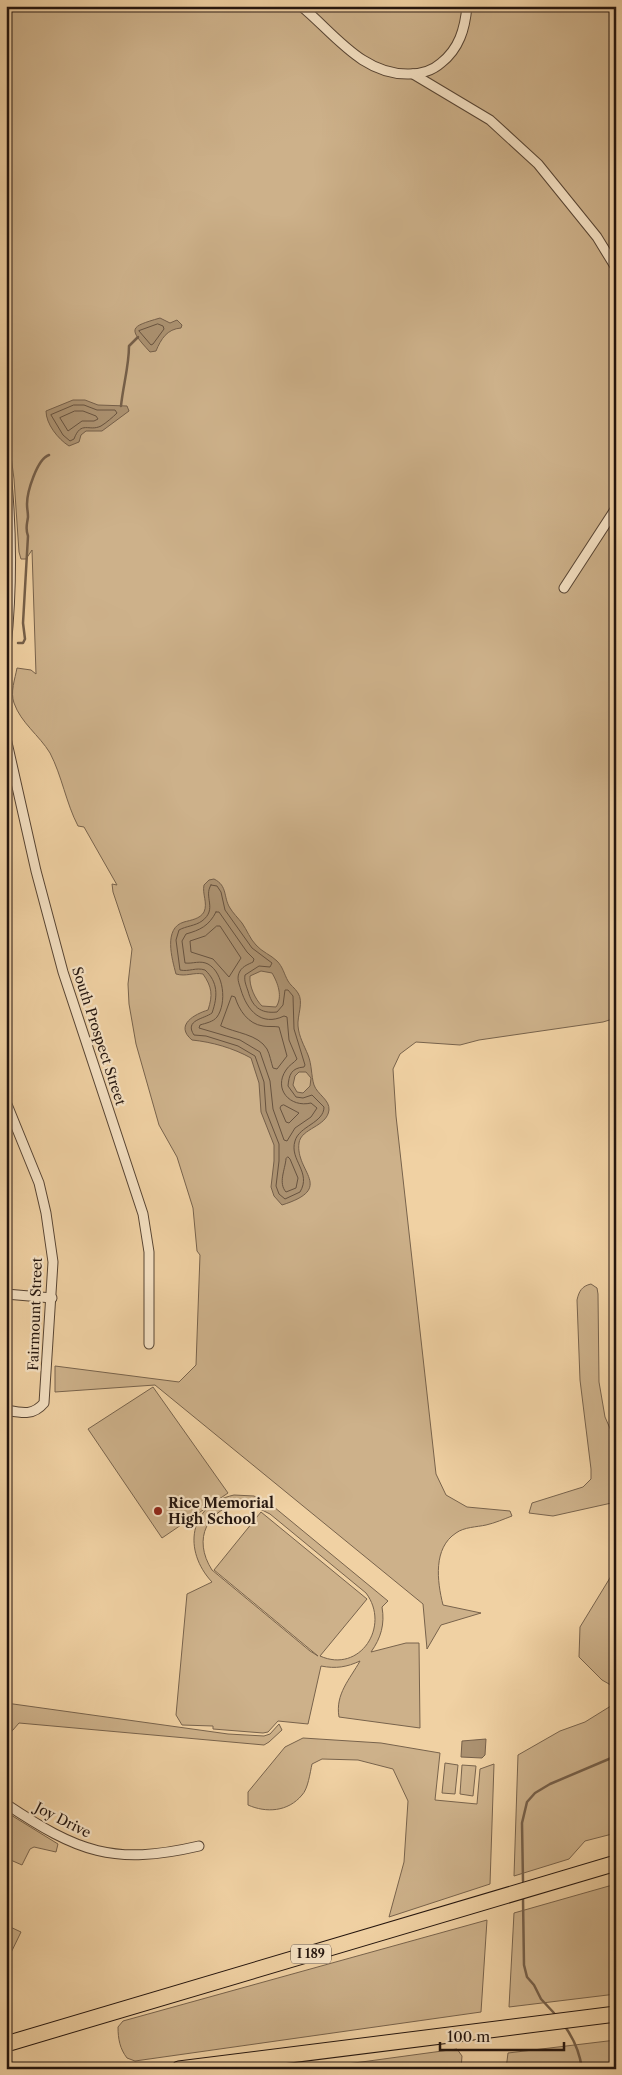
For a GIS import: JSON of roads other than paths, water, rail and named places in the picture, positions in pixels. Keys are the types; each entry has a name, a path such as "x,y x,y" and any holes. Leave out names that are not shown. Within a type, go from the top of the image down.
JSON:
{"highway":[{"name":"I 189","path":"6,2044 616,1863"},
{"path":"178,2069 616,2014"}],"street":[{"path":"301,6 360,59 376,68 390,72 413,74 438,66 451,54 463,34 467,6"},
{"path":"413,74 490,120 538,164 597,237 616,268"},
{"path":"6,472 10,504 6,648"},
{"path":"564,588 616,508"},
{"name":"South Prospect Street","path":"6,738 36,871 63,972 145,1223 149,1252 149,1344"},
{"name":"Fairmount Street","path":"6,1102 39,1183 52,1262 47,1390 44,1403 38,1411 22,1413 6,1410"},
{"path":"6,1294 52,1298"},
{"name":"Joy Drive","path":"6,1804 62,1838 89,1849 114,1855 162,1854 199,1846"}],"water":[{"path":"160,318 170,323 177,320 182,325 181,328 172,330 165,335 156,351 150,352 138,338 135,329 137,326"},
{"path":"73,400 85,400 98,405 127,406 129,411 102,431 86,431 81,435 79,442 69,446 53,431 46,411"},
{"path":"214,879 221,885 230,908 252,940 279,963 289,982 298,993 300,997 299,1034 309,1059 314,1085 329,1106 324,1120 304,1134 299,1143 299,1153 309,1178 310,1186 307,1192 298,1199 282,1205 274,1196 271,1187 274,1145 261,1112 259,1083 251,1058 222,1046 192,1040 185,1030 188,1021 192,1017 208,1010 211,991 203,974 176,974 171,953 171,937 177,925 198,918 204,912 204,885 209,880","holes":["261,971 272,973 276,981 279,990 279,999 276,1007 262,1006 253,992 250,976","299,1072 306,1072 311,1078 310,1086 303,1093 297,1092 293,1085 295,1076"]},
{"path":"486,1739 485,1755 482,1758 461,1757 462,1741"}],"waterway":[{"path":"121,406 129,346 138,337"},
{"path":"18,643 23,643 25,639 23,623 28,536 26,529 28,517 27,499 37,469 49,455"},
{"path":"523,1881 522,1823 527,1802 535,1793 550,1784 616,1756"},
{"path":"523,1899 524,1965 527,1977 534,1985 541,1999 554,2013"},
{"path":"566,2028 577,2048 582,2069"}],"place":[{"name":"Rice Memorial High School","path":"158,1511"}]}
